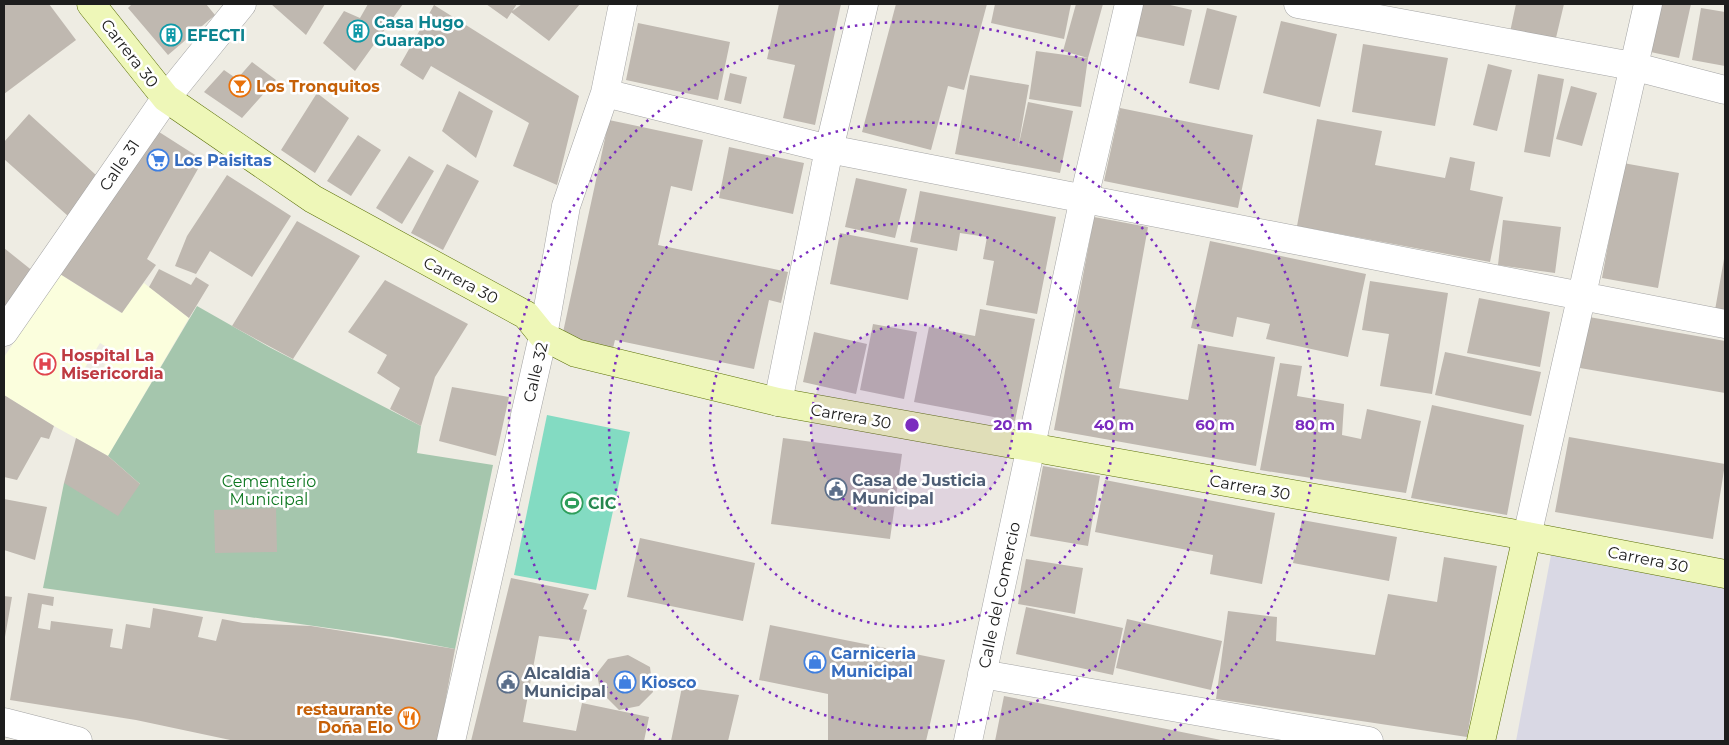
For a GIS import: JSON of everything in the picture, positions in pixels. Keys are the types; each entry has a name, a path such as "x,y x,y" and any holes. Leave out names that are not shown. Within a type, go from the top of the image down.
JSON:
{"main road":[{"name":"Carrera 30","path":"91,4 166,98 313,200 526,315 543,336 576,353 778,402 1031,449 1527,536 1725,574"},
{"path":"1481,741 1527,536"}],"street":[{"name":"Calle 31","path":"4,332 166,98 242,4"},
{"name":"Calle 32","path":"451,741 543,336 566,206 605,93 623,4"},
{"path":"778,402 829,149 864,4"},
{"name":"Calle del Comercio","path":"968,741 1084,198 1128,4"},
{"path":"1298,4 1632,66 1725,90"},
{"path":"1527,536 1632,66 1648,4"},
{"path":"605,93 829,149 1725,324"},
{"path":"982,674 1368,741"},
{"path":"4,722 78,741"}],"shaded area":[{"name":"Hospital La Misericordia","path":"60,274 121,313 144,283 189,318 108,456 4,395 4,357","holes":["100,343 113,351 96,380 83,371"]},
{"path":"1551,555 1725,586 1725,741 1516,741"}],"green space":[{"name":"Cementerio Municipal","path":"197,306 269,347 421,426 417,453 493,465 455,649 392,637 43,588 64,483 140,484 108,456"},
{"name":"CIC","path":"547,415 630,432 596,590 514,575"}],"building":[{"path":"4,4 49,4 76,40 4,94"},
{"name":"EFECTI","path":"132,4 206,4 215,15 168,55 128,8"},
{"path":"271,4 325,4 306,35"},
{"name":"Casa Hugo Guarapo","path":"368,4 403,4 355,71 323,43 344,11 360,18"},
{"path":"486,4 517,4 507,19"},
{"path":"522,4 580,4 549,41 511,12"},
{"path":"779,4 841,4 815,125 783,118 795,65 767,59"},
{"path":"896,4 987,4 964,90 948,86 931,150 862,132"},
{"path":"995,4 1071,4 1064,39 991,23"},
{"path":"1076,4 1103,4 1088,58 1063,51"},
{"path":"1143,4 1166,4 1192,10 1184,46 1136,36"},
{"path":"1516,4 1564,4 1555,42 1510,32"},
{"path":"1652,4 1691,4 1679,58 1641,50"},
{"path":"434,5 579,96 557,185 513,166 529,123 431,66 423,80 400,65"},
{"path":"1207,8 1237,16 1219,90 1189,83"},
{"path":"1701,8 1725,12 1725,66 1692,60"},
{"path":"1281,21 1337,34 1320,107 1263,93"},
{"path":"638,23 730,42 718,100 626,80"},
{"path":"1363,44 1448,58 1435,126 1352,112"},
{"path":"1036,51 1088,58 1081,107 1029,99"},
{"name":"Los Tronquitos","path":"252,62 276,80 242,118 204,92 224,70 237,79"},
{"path":"1488,64 1512,70 1497,131 1473,125"},
{"path":"730,73 747,77 741,104 724,100"},
{"path":"1538,74 1564,79 1550,157 1524,152"},
{"path":"970,75 1029,85 1018,148 1028,102 1073,111 1060,173 955,154"},
{"path":"1571,86 1597,93 1582,146 1556,139"},
{"path":"459,91 493,111 476,158 442,131"},
{"path":"317,93 349,118 315,173 281,150"},
{"path":"1120,108 1253,135 1238,208 1104,181"},
{"path":"29,114 96,175 68,216 4,159 4,142"},
{"path":"1317,119 1382,131 1375,165 1445,178 1450,157 1475,162 1470,190 1503,197 1490,262 1297,226"},
{"path":"609,120 703,140 692,191 671,186 658,245 788,272 781,303 769,300 754,369 615,340 613,348 562,337"},
{"path":"156,130 203,160 147,259 156,265 122,313 60,274"},
{"path":"358,135 381,150 351,196 327,181"},
{"path":"729,147 804,163 793,214 719,198"},
{"path":"409,156 434,171 402,224 376,208"},
{"path":"1623,163 1679,173 1658,288 1602,278"},
{"path":"447,164 479,181 443,250 411,233"},
{"path":"227,175 291,216 252,277 210,251 196,274 175,266 187,236"},
{"path":"856,178 907,189 895,238 845,227"},
{"path":"920,191 1056,217 1037,314 986,305 994,261 983,259 987,237 960,233 957,251 910,242"},
{"path":"1094,217 1148,227 1119,388 1188,400 1198,344 1275,357 1256,466 1054,430"},
{"path":"1503,220 1561,227 1555,273 1498,265"},
{"path":"297,221 360,256 293,359 232,326"},
{"path":"840,233 918,248 908,300 830,284"},
{"path":"1210,241 1366,274 1348,357 1266,339 1270,324 1237,317 1233,337 1191,328"},
{"path":"4,248 34,272 4,313"},
{"path":"1725,259 1725,312 1715,310"},
{"path":"159,269 191,285 196,277 209,285 189,318 149,287"},
{"path":"385,280 468,324 435,377 421,426 390,409 400,388 377,373 387,355 348,332"},
{"path":"1370,281 1448,293 1432,394 1380,386 1389,334 1362,330"},
{"path":"1479,298 1550,312 1540,367 1467,353"},
{"path":"980,309 1035,319 1015,421 914,402 929,327 975,336"},
{"path":"1589,317 1725,341 1725,393 1580,368"},
{"path":"873,324 917,332 904,399 860,390"},
{"path":"814,332 867,344 856,394 803,382"},
{"path":"1445,352 1541,372 1531,416 1435,395"},
{"path":"1280,363 1302,366 1297,396 1344,404 1342,435 1361,439 1367,409 1421,421 1406,493 1260,470"},
{"path":"452,387 509,397 496,456 439,441"},
{"path":"4,395 54,426 49,439 41,437 17,480 4,477"},
{"path":"1432,405 1524,425 1507,515 1411,498"},
{"path":"1569,437 1725,464 1713,539 1555,512"},
{"path":"76,438 108,456 140,484 118,516 64,483"},
{"name":"Casa de Justicia Municipal","path":"783,438 902,454 890,539 771,524"},
{"path":"1043,466 1100,476 1088,546 1030,536"},
{"path":"1105,480 1275,513 1262,584 1210,574 1213,555 1095,532"},
{"path":"4,499 47,507 35,560 4,550"},
{"path":"276,508 277,552 215,553 214,510"},
{"path":"1302,520 1397,537 1389,581 1293,563"},
{"path":"640,538 755,563 743,621 627,597"},
{"path":"1444,557 1497,566 1467,737 1216,699 1228,611 1277,617 1276,641 1375,655 1388,594 1437,602"},
{"path":"1026,559 1083,568 1075,614 1018,604"},
{"name":"Alcaldia Municipal","path":"511,578 589,594 583,609 587,610 579,641 539,636 523,722 576,731 582,703 649,717 644,741 471,741"},
{"path":"28,593 54,597 53,606 42,604 38,628 50,630 51,621 113,629 110,647 122,649 126,624 150,628 153,608 203,617 198,637 216,641 222,619 243,623 311,626 455,649 438,741 235,741 136,720 10,700"},
{"path":"4,596 12,597 5,637 4,637"},
{"path":"1026,607 1123,628 1113,675 1016,654"},
{"path":"1127,619 1222,641 1211,690 1116,668"},
{"path":"770,625 945,660 926,741 828,741 828,694 759,680"},
{"name":"Kiosco","path":"628,655 650,667 653,692 639,706 619,710 600,691 597,673 608,659"},
{"path":"682,687 739,695 728,741 671,741"},
{"path":"1004,696 1221,740 1221,741 995,741"}],"place":[{"name":"Casa Hugo Guarapo","path":"358,31"},
{"name":"EFECTI","path":"171,35"},
{"name":"Los Tronquitos","path":"240,86"},
{"name":"Los Paisitas","path":"158,160"},
{"name":"Hospital La Misericordia","path":"45,364"},
{"name":"Casa de Justicia Municipal","path":"836,489"},
{"name":"CIC","path":"572,503"},
{"name":"Carniceria Municipal","path":"815,662"},
{"name":"Alcaldia Municipal","path":"508,682"},
{"name":"Kiosco","path":"625,682"},
{"name":"restaurante Doña Elo","path":"409,718"}]}
